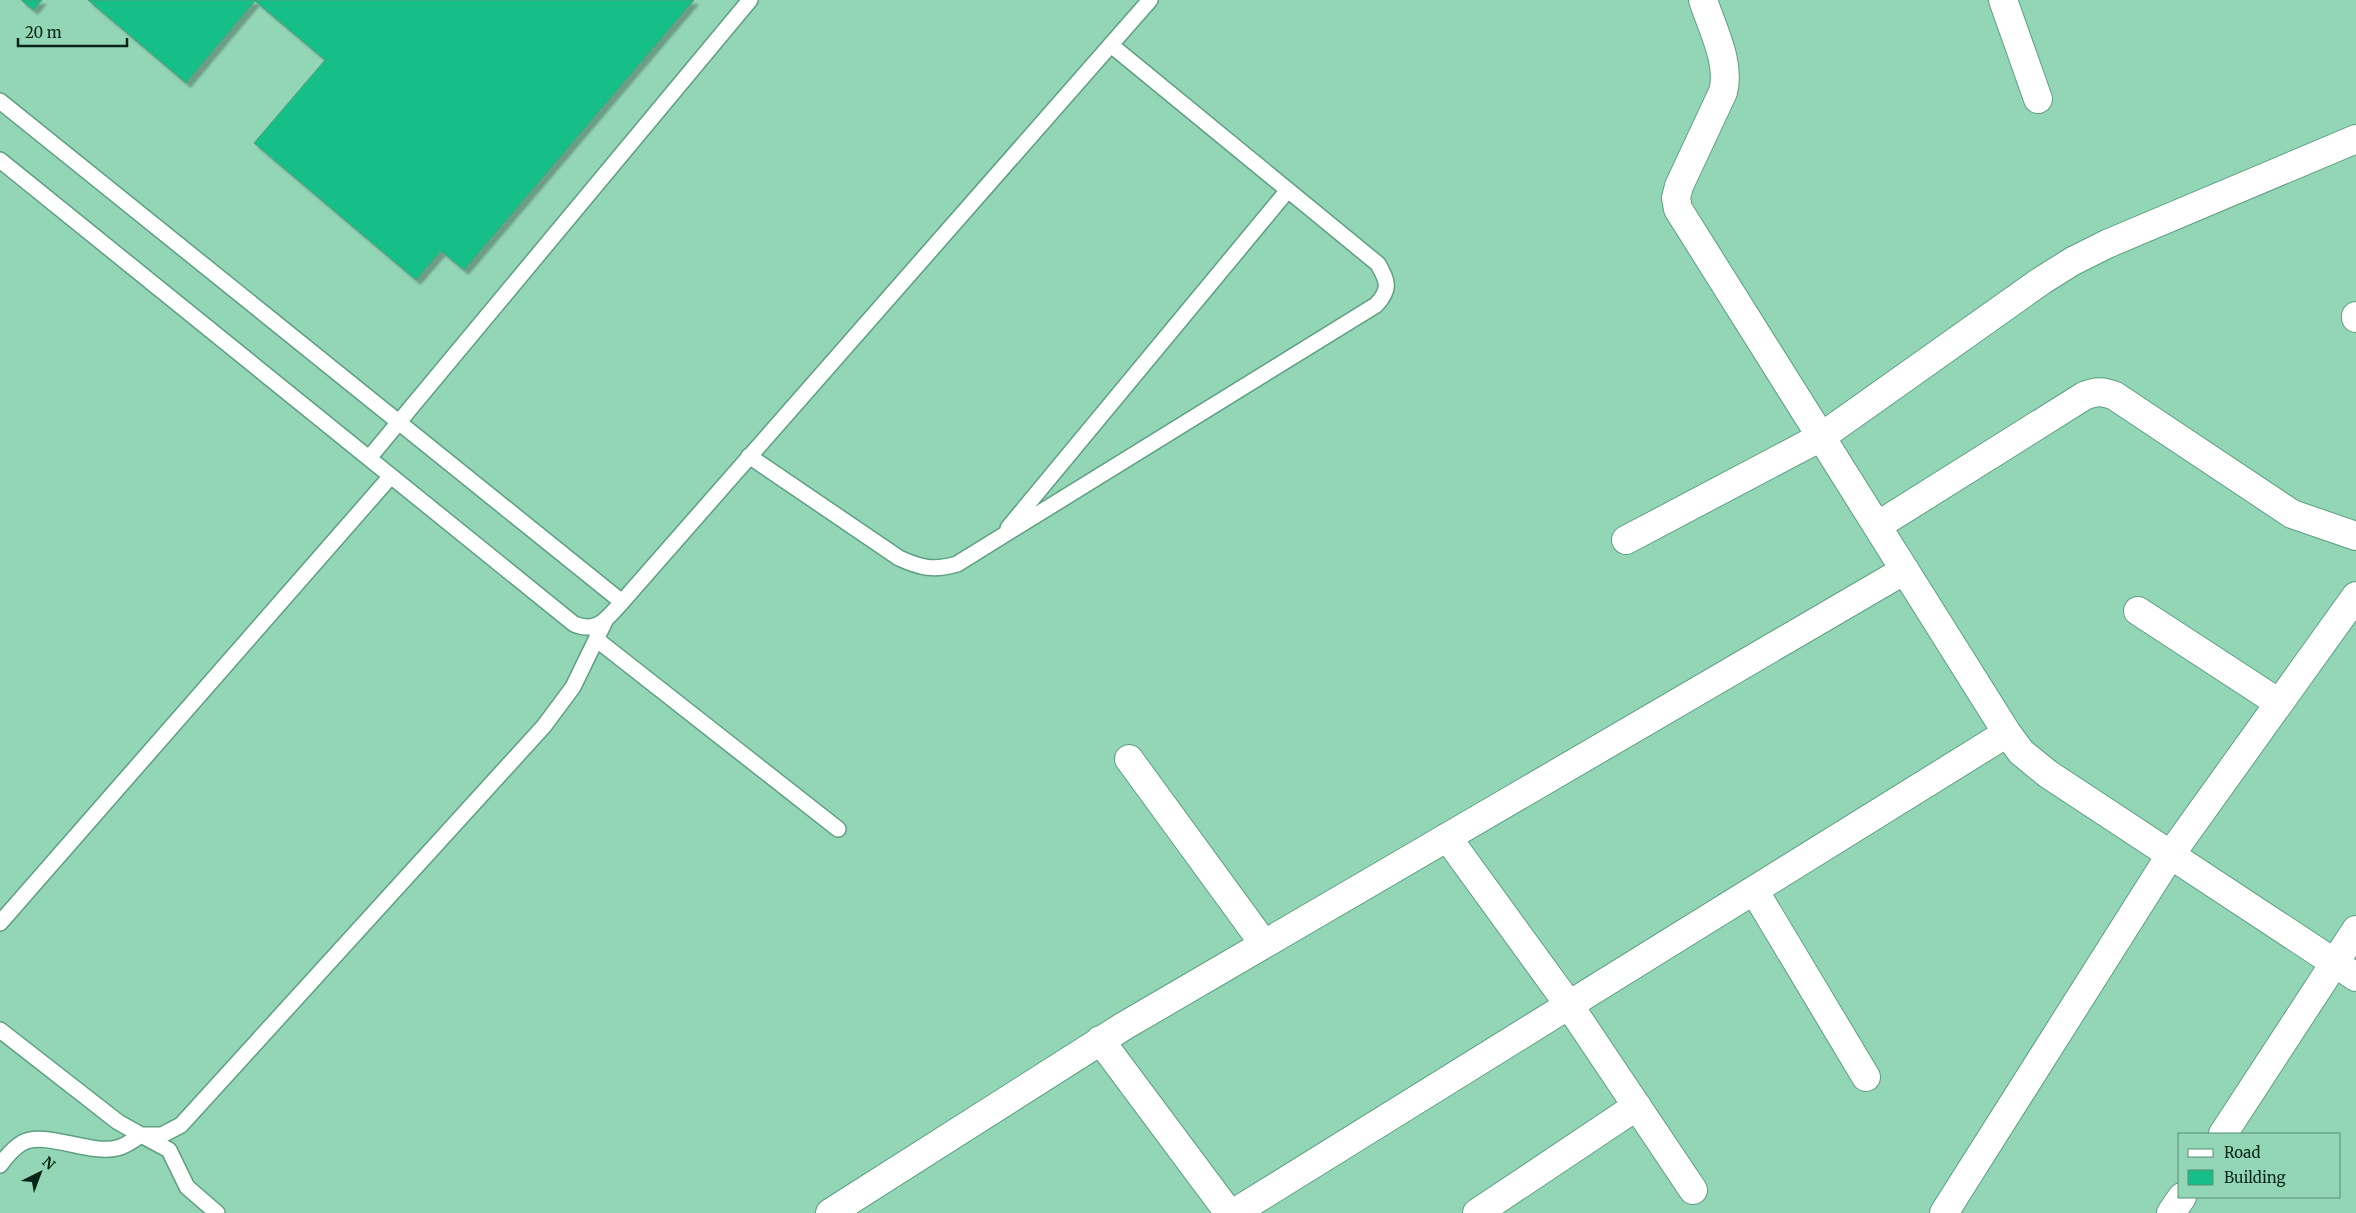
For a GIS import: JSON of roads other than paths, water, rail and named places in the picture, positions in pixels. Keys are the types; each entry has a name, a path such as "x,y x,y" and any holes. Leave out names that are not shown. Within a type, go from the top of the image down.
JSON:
{"street":[{"path":"1703,0 1725,67 1726,80 1723,92 1679,186 1676,198 1678,209 2007,733 2021,752 2041,769 2345,970"},
{"path":"2003,0 2038,99"},
{"path":"1626,540 1821,437 2041,281 2073,261 2107,244 2356,139"},
{"path":"1877,526 2076,401 2095,391 2115,396 2292,514 2356,536"},
{"path":"835,1212 1100,1040 1905,570"},
{"path":"1944,1213 2171,854 2356,596"},
{"path":"2138,611 2279,703"},
{"path":"1234,1213 2007,733"},
{"path":"1129,759 1264,944"},
{"path":"1446,838 1569,1005 1693,1190"},
{"path":"1754,890 1866,1076"},
{"path":"2223,1133 2345,970 2356,930"},
{"path":"1100,1040 1229,1213"},
{"path":"1477,1213 1637,1106"},
{"path":"2171,1213 2181,1198"}],"lane":[{"path":"368,458 750,0"},
{"path":"0,160 574,624 584,628 595,627 606,619 622,602 1150,0"},
{"path":"749,456 899,558 915,565 939,569 957,564 1001,537 1376,305 1385,295 1387,279 1378,264 1111,45"},
{"path":"0,101 622,602"},
{"path":"1001,537 1288,190"},
{"path":"0,923 391,476"},
{"path":"0,1165 23,1142 36,1139 100,1149 116,1148 141,1135 162,1135 181,1125 544,726 573,687 606,619"},
{"path":"596,639 838,829"},
{"path":"0,1030 118,1122 169,1150 187,1187 216,1213"}]}
